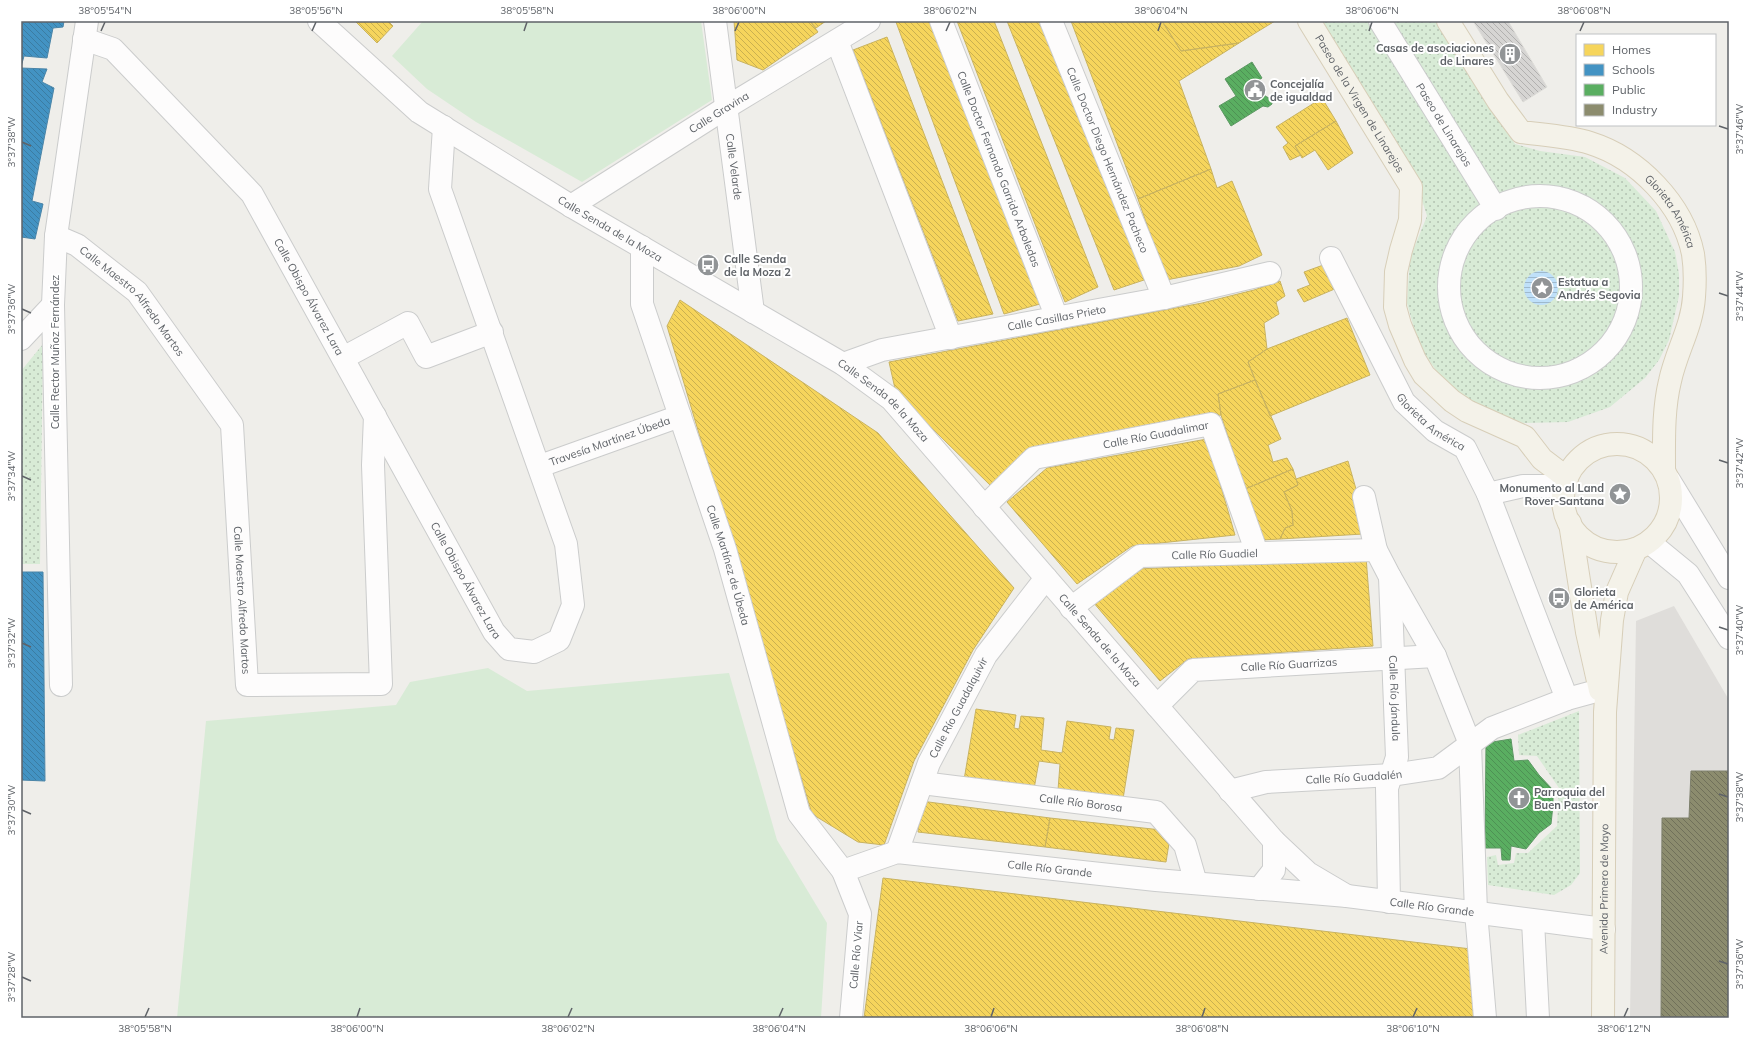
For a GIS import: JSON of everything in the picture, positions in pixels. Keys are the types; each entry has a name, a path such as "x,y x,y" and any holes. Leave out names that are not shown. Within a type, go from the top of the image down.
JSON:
{"main road":[{"name":"Paseo de la Virgen de Linarejos","path":"1309,21 1411,187 1410,220 1396,272 1395,307 1400,325 1415,360 1424,375 1452,401 1467,411 1525,437 1542,459 1566,482"},
{"name":"Glorieta América","path":"1448,21 1498,101 1521,132 1577,139 1612,152 1651,180 1664,195 1686,231 1693,255 1694,296 1685,337 1670,380 1665,410 1666,474"},
{"path":"1607,444 1624,444 1639,448 1657,460 1666,474 1671,491 1669,514 1658,534 1643,545 1624,552 1611,552 1598,548 1577,534 1565,512 1563,499 1566,482 1572,468 1583,456 1597,447 1607,444"},
{"path":"1570,523 1587,632 1605,712"},
{"path":"1605,712 1612,620 1617,592 1643,545"},
{"name":"Avenida Primero de Mayo","path":"1603,1018 1605,712"}],"street":[{"name":"Calle Senda de la Moza","path":"319,21 419,112 571,206 843,364 891,399 1274,842 1308,873 1348,896"},
{"name":"Calle Velarde","path":"715,21 753,312"},
{"name":"Calle Gravina","path":"571,206 727,107 869,21"},
{"name":"Calle Doctor Fernando Garrido Arboledas","path":"941,21 1057,318"},
{"name":"Calle Doctor Diego Hernández Pacheco","path":"1051,21 1164,298"},
{"name":"Paseo de Linarejos","path":"1380,21 1496,209"},
{"name":"Calle Obispo Álvarez Lara","path":"85,30 113,49 252,194 494,632 509,649 534,652 559,640 573,605 566,544 540,466 440,189 444,127"},
{"name":"Calle Rector Muñoz Fernández","path":"61,685 53,305 56,236 85,30"},
{"path":"837,41 951,338"},
{"path":"1538,195 1567,199 1593,212 1613,232 1627,258 1632,287 1627,315 1613,341 1585,366 1565,375 1534,378 1504,371 1478,354 1459,329 1450,300 1451,268 1467,230 1482,216 1496,209 1509,201 1538,195"},
{"name":"Calle Maestro Alfredo Martos","path":"56,236 77,245 137,292 232,425 247,685 381,684 373,466 375,416"},
{"name":"Calle Martínez de Úbeda","path":"642,247 642,304 725,549 799,814 843,871"},
{"name":"Glorieta América","path":"1331,258 1404,402 1435,431 1465,448 1488,494 1567,699"},
{"name":"Calle Casillas Prieto","path":"843,364 882,350 1164,298 1270,273"},
{"path":"21,339 53,305"},
{"path":"343,358 408,323 426,357 492,332"},
{"name":"Travesía Martínez Úbeda","path":"540,466 680,416"},
{"name":"Calle Río Guadalimar","path":"984,507 1034,458 1211,424 1257,552"},
{"path":"1666,474 1729,578"},
{"path":"1488,494 1523,486 1566,482"},
{"name":"Calle Río Jándula","path":"1364,497 1376,550 1390,577 1397,757 1387,788 1389,902"},
{"path":"1643,545 1688,574 1729,638"},
{"name":"Calle Río Guadiel","path":"1071,608 1140,556 1376,550"},
{"path":"1390,577 1435,656 1470,744 1476,912 1484,1018"},
{"name":"Calle Río Guadalquivir","path":"897,852 929,763 986,655 1046,578"},
{"name":"Calle Río Guarrizas","path":"1157,706 1193,670 1435,656"},
{"name":"Calle Río Guadalén","path":"1230,790 1266,782 1392,775 1438,768 1492,728 1567,699 1600,690"},
{"name":"Calle Río Borosa","path":"922,783 1156,812 1185,845 1196,883"},
{"path":"1259,889 1274,870 1274,842"},
{"name":"Calle Río Grande","path":"843,871 897,852 1196,883 1348,896 1604,929"},
{"name":"Calle Río Viar","path":"843,871 860,914 851,1018"},
{"path":"1533,921 1538,1018"}],"shaded area":[{"path":"1674,606 1729,700 1729,1018 1630,1018 1636,621"}],"green space":[{"path":"423,21 701,21 712,100 582,182 476,122 427,89 392,56"},
{"path":"1318,21 1440,21 1515,144 1540,151 1585,157 1625,178 1656,211 1675,252 1679,274 1679,296 1669,340 1659,360 1645,378 1610,407 1568,422 1524,423 1481,410 1445,383 1419,346 1407,303 1410,258 1427,216 1415,178"},
{"path":"43,344 40,564 21,564 21,371"},
{"path":"488,668 527,691 729,673 777,840 827,923 821,1018 177,1018 206,721 396,705 410,682"},
{"path":"1579,711 1580,873 1571,885 1554,895 1488,885 1487,857 1496,855 1498,865 1514,863 1516,853 1528,853 1557,826 1559,788 1537,756 1519,755 1518,735"}],"water":[{"path":"1541,271 1553,276 1558,288 1553,300 1541,305 1529,300 1524,288 1529,276"}],"building: Homes":[{"path":"355,21 388,21 393,26 377,43"},
{"path":"734,21 810,21 818,32 763,70 737,60"},
{"path":"810,21 826,21 816,28"},
{"path":"931,21 1040,304 1004,314 896,22"},
{"path":"957,21 994,21 1098,287 1065,302"},
{"path":"1007,21 1043,21 1147,279 1114,290"},
{"path":"1071,21 1162,21 1181,51 1239,43 1179,81 1211,169 1138,199"},
{"path":"1162,21 1275,21 1239,43 1181,51"},
{"path":"887,37 993,314 958,321 853,50"},
{"path":"1322,98 1336,121 1295,146 1301,155 1290,160 1283,147 1288,143 1276,127"},
{"path":"1336,121 1353,153 1328,170 1315,150 1302,158 1295,146"},
{"path":"1211,169 1217,188 1232,181 1262,255 1239,266 1166,280 1138,199"},
{"path":"1326,264 1337,288 1304,302 1297,290 1310,285 1304,272"},
{"path":"1280,281 1285,296 1276,302 1279,314 1264,323 1267,349 1248,362 1255,380 1218,394 1221,415 1030,452 991,486 896,393 889,362 1202,303 1254,290"},
{"path":"680,300 878,433 1014,588 973,650 914,761 884,845 858,842 812,814 667,326"},
{"path":"1347,318 1370,375 1270,416 1248,362 1267,349"},
{"path":"1255,380 1281,439 1268,445 1273,462 1287,458 1293,469 1245,489 1221,415 1218,394"},
{"path":"1207,439 1235,535 1132,546 1077,584 1007,502 1047,468"},
{"path":"1348,461 1356,489 1363,534 1280,539 1285,528 1293,525 1292,511 1284,492 1298,485 1296,479"},
{"path":"1293,469 1298,485 1284,492 1292,511 1293,525 1285,528 1280,539 1262,540 1245,489"},
{"path":"1366,557 1373,646 1188,659 1160,681 1093,602 1139,569"},
{"path":"976,709 1016,715 1014,728 1019,729 1021,716 1044,718 1041,750 1062,753 1067,721 1111,727 1109,739 1114,740 1116,728 1134,730 1123,799 1058,790 1060,764 1039,761 1034,789 964,780"},
{"path":"921,801 1050,818 1045,847 918,832"},
{"path":"1050,818 1171,831 1166,862 1045,847"},
{"path":"883,878 1471,949 1477,1018 864,1018"}],"building: Schools":[{"path":"21,21 64,21 63,27 53,28 47,58 24,56 21,67"},
{"path":"21,68 47,69 42,82 54,88 32,201 43,204 35,239 21,237"},
{"path":"21,572 43,572 45,781 21,780"}],"building: Public":[{"path":"1252,62 1262,78 1257,81 1265,96 1271,99 1272,104 1268,107 1263,106 1231,126 1219,106 1236,96 1225,79"},
{"name":"Parroquia del Buen Pastor","path":"1511,739 1514,761 1528,760 1553,790 1553,805 1551,824 1539,833 1526,849 1511,846 1510,860 1502,860 1501,848 1485,848 1486,743"}],"building: Industry":[{"path":"1691,771 1729,771 1729,1018 1661,1018 1662,818 1689,818"}],"building: Other":[{"name":"Casas de asociaciones de Linares","path":"1473,21 1508,21 1547,87 1523,102"}],"place":[{"name":"Casas de asociaciones de Linares","path":"1510,54"},
{"name":"Concejalía de igualdad","path":"1255,90"},
{"name":"Calle Senda de la Moza 2","path":"708,265"},
{"name":"Estatua a Andrés Segovia","path":"1542,288"},
{"name":"Monumento al Land Rover-Santana","path":"1620,494"},
{"name":"Glorieta de América","path":"1559,598"},
{"name":"Parroquia del Buen Pastor","path":"1519,798"}]}
